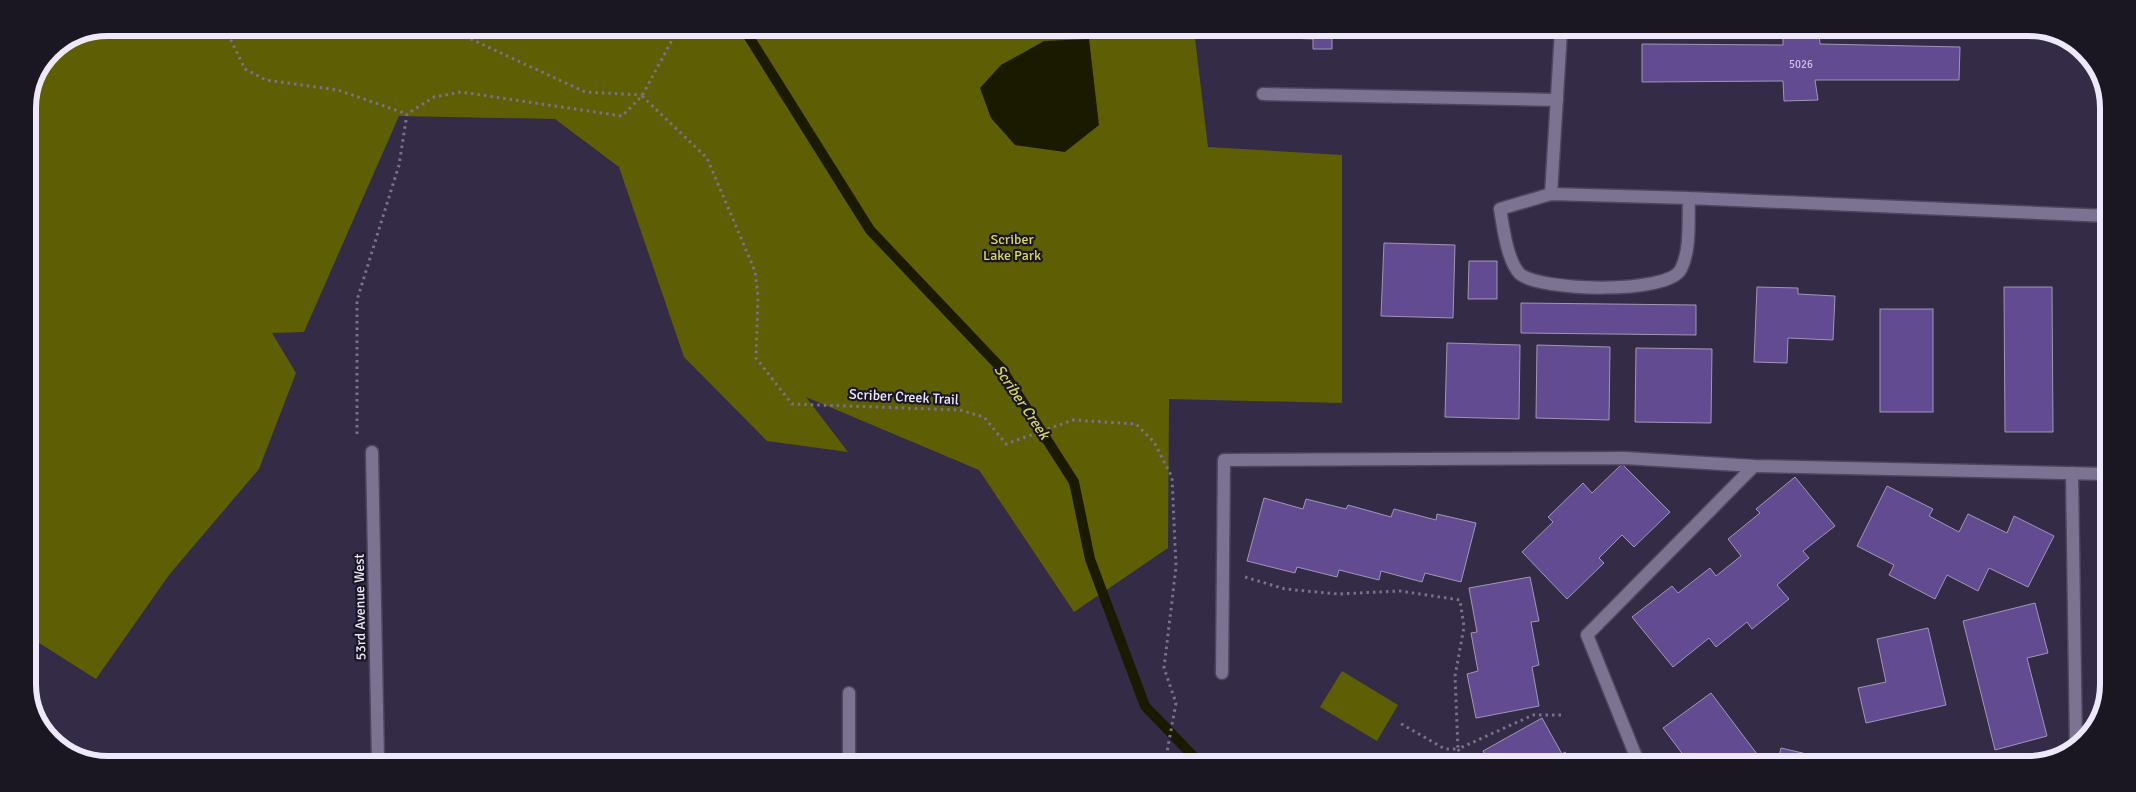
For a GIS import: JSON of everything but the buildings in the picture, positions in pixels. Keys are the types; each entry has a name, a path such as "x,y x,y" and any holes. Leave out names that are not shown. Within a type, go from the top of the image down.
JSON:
{"street":[{"path":"1551,194 1560,36"},
{"path":"1263,94 1557,100"},
{"path":"1689,198 1686,251 1680,271 1668,281 1642,287 1572,287 1534,281 1520,273 1509,252 1500,209 1551,194 1689,198 2100,216"},
{"name":"53rd Avenue West","path":"372,452 378,756"},
{"path":"1222,672 1224,460 1625,458 1754,466 2100,474"},
{"path":"1637,756 1587,635 1754,466"},
{"path":"2072,472 2076,738"},
{"path":"849,693 849,756"}],"path":[{"path":"229,36 245,69 266,80 338,90 407,114"},
{"path":"464,36 585,92 642,96"},
{"path":"372,452 357,438 357,300 398,165 407,114 434,97 461,92 622,116 642,96 674,36"},
{"name":"Scriber Creek Trail","path":"642,96 706,158 755,271 758,296 756,358 792,404 960,410 984,417 1006,444 1073,420 1136,424 1154,442 1172,477 1176,566 1164,668 1176,703 1166,756"},
{"path":"1223,570 1285,589 1338,594 1400,590 1460,600 1464,627 1455,676 1458,749 1462,756"},
{"path":"1398,722 1446,749 1458,749 1533,715 1565,715"}],"green space":[{"name":"Scriber Lake Park","path":"108,36 1195,36 1208,147 1342,155 1342,403 1169,399 1168,548 1074,612 979,470 806,397 848,452 767,441 684,357 619,167 555,119 399,116 304,332 272,333 296,373 259,469 169,575 96,679 36,641 36,108 38,94 48,68 68,48 81,42"},
{"path":"1342,671 1398,705 1377,741 1320,707"}],"shaded area":[{"path":"1089,39 1099,125 1065,152 1015,145 991,118 980,88 1001,65 1044,41"}],"waterway":[{"name":"Scriber Creek","path":"748,36 870,230 1001,368 1074,482 1090,559 1145,706 1193,756"}]}
